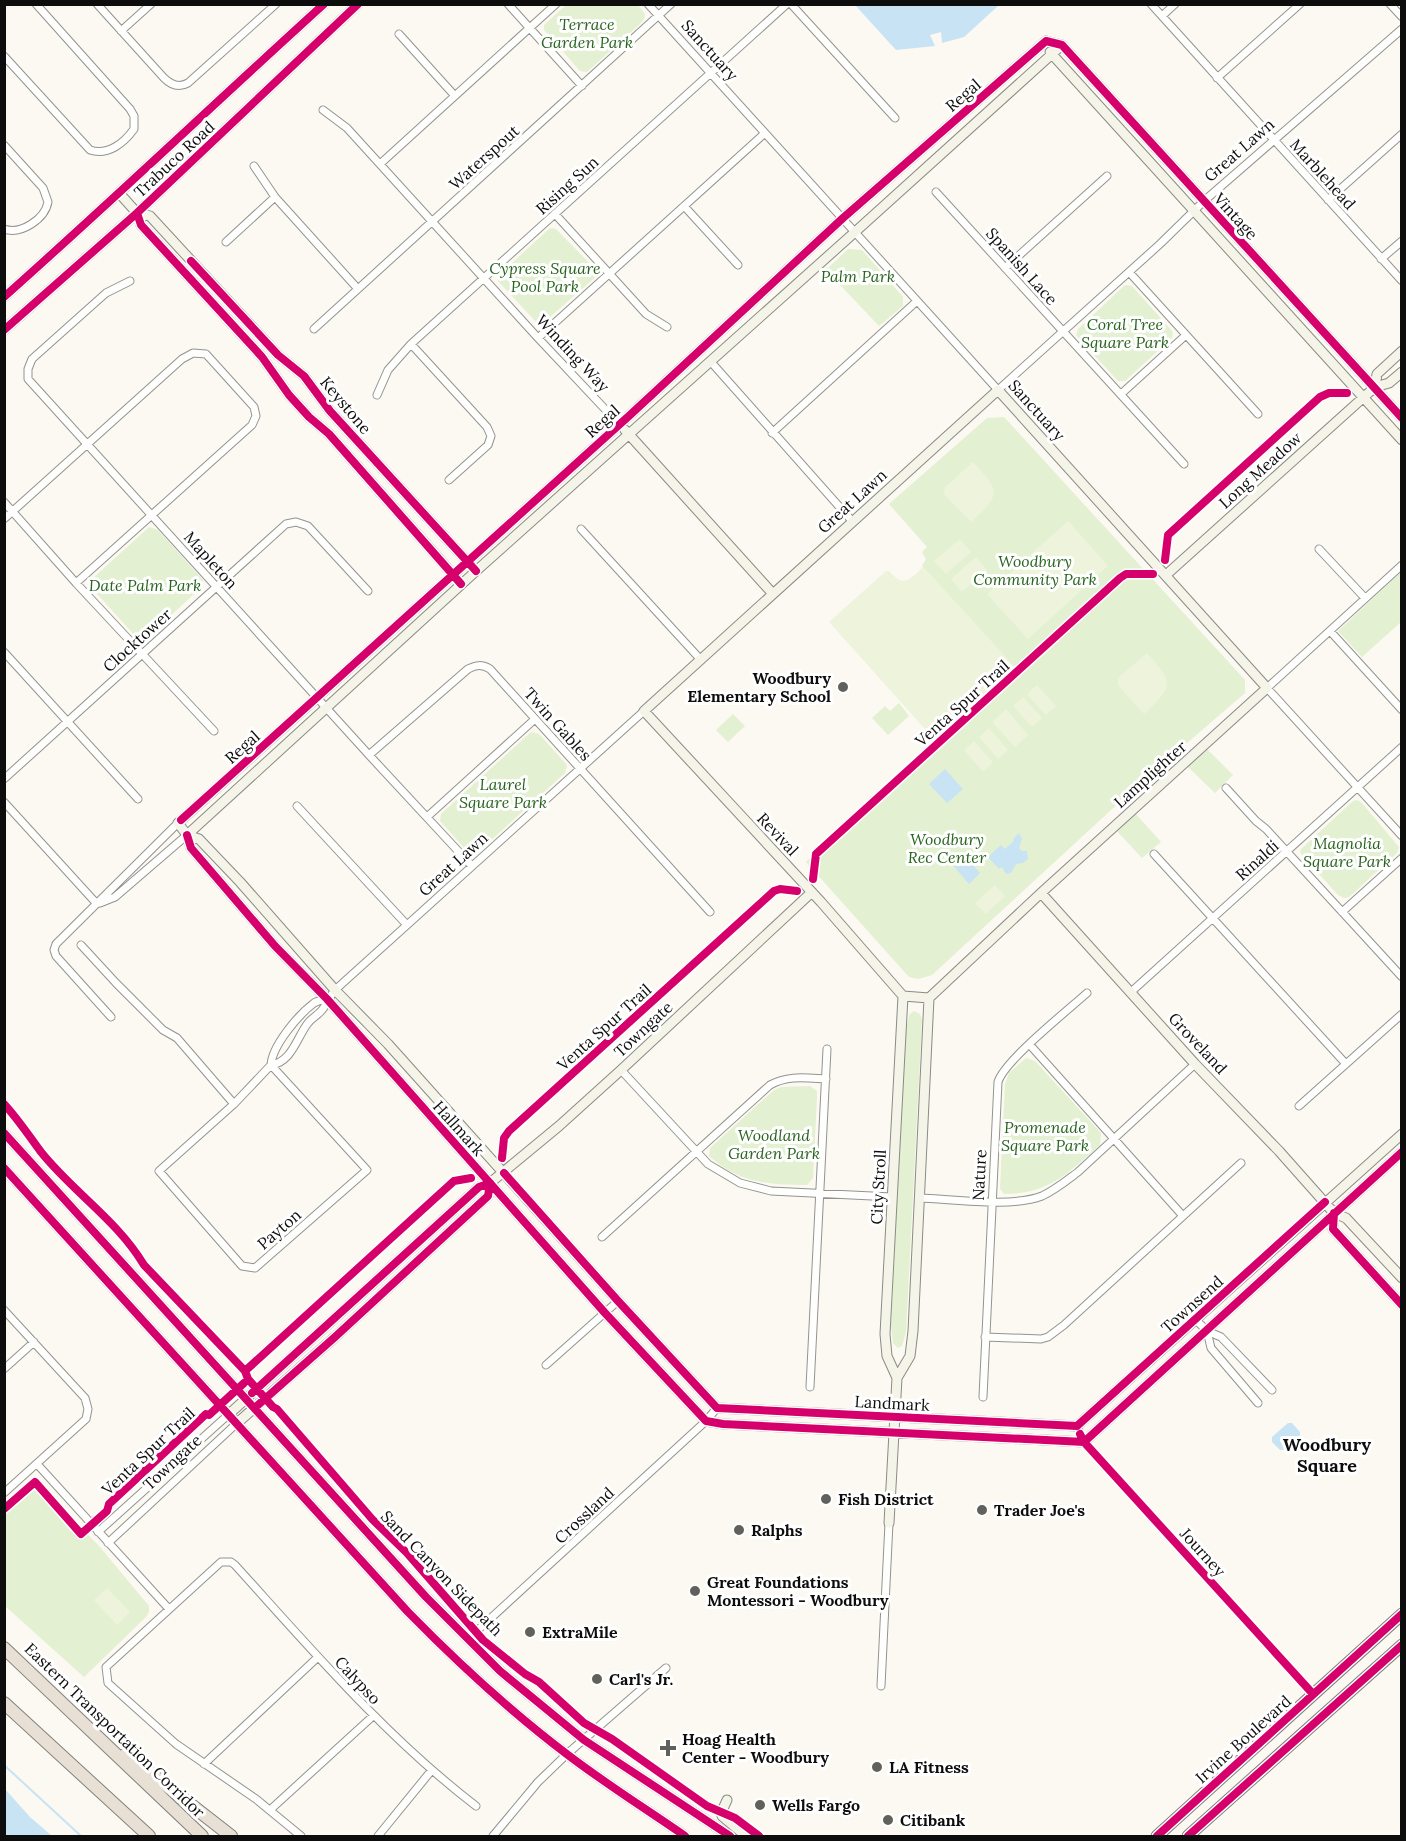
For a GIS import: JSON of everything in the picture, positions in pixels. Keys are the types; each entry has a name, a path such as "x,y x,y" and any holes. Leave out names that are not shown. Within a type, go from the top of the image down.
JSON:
{"highway":[{"name":"Eastern Transportation Corridor","path":"4,1648 202,1836"},
{"path":"4,1703 149,1836"},
{"path":"75,1714 231,1836"},
{"path":"133,1821 144,1836"}],"main road":[{"name":"Irvine Boulevard","path":"1157,1836 1401,1614"},
{"path":"1188,1836 1401,1645"}],"street":[{"path":"4,56 90,150 98,153 106,152 122,142 134,129 134,116 130,109 36,4"},
{"path":"97,4 169,83 185,85 276,4"},
{"path":"122,32 151,4"},
{"name":"Trabuco Road","path":"4,297 120,194 233,86 324,4"},
{"name":"Trabuco Road","path":"4,330 137,213 358,4"},
{"path":"508,4 582,86"},
{"path":"380,164 555,4"},
{"name":"Sanctuary","path":"648,4 1401,836"},
{"name":"Waterspout","path":"314,329 671,4"},
{"path":"789,4 895,118"},
{"name":"Rising Sun","path":"377,395 387,370 411,345 789,4"},
{"name":"Marblehead","path":"1152,4 1401,281"},
{"path":"1162,16 1175,4"},
{"path":"1218,78 1300,4"},
{"path":"1390,4 1401,17"},
{"name":"Great Lawn","path":"327,999 1129,272 1204,201 1401,29"},
{"path":"399,34 455,96"},
{"path":"1046,41 1062,45"},
{"name":"Regal","path":"111,1017 61,962 54,950 56,944 178,823 317,696 619,424 843,218 1046,41"},
{"name":"Vintage","path":"1046,41 1052,55 1401,440"},
{"name":"Regal","path":"98,904 116,897 187,835 476,571 1062,45"},
{"name":"Vintage","path":"1062,45 1401,417"},
{"name":"Winding Way","path":"323,110 347,128 773,594"},
{"path":"538,338 765,133"},
{"path":"1328,200 1401,134"},
{"path":"4,145 47,195 47,207 34,221 19,231 11,232 4,229"},
{"path":"254,166 275,197 358,289"},
{"path":"1005,268 1107,176"},
{"name":"Spanish Lace","path":"936,192 1185,464"},
{"name":"Keystone","path":"120,194 137,213 141,225 262,357 289,395 337,442 462,585"},
{"path":"226,242 275,197"},
{"path":"684,206 738,265"},
{"name":"Keystone","path":"137,213 150,216 278,355 304,376 330,411 476,571"},
{"path":"555,214 646,314 667,327"},
{"path":"1382,259 1401,241"},
{"path":"1129,272 1258,414"},
{"name":"Mapleton","path":"130,281 106,292 33,359 28,369 28,379 472,866"},
{"path":"772,433 917,301"},
{"path":"1121,394 1186,335"},
{"path":"411,345 490,433 488,445 449,480"},
{"name":"Long Meadow","path":"1375,387 1377,374 1401,351"},
{"path":"4,519 182,359 193,353 202,352 212,360 251,404 256,416 252,425 76,583"},
{"path":"711,362 852,521"},
{"name":"Long Meadow","path":"1166,575 1375,387 1389,383 1401,372"},
{"path":"4,502 214,731"},
{"name":"Clocktower","path":"4,779 286,524 296,522 308,526 368,591"},
{"path":"581,529 701,660"},
{"path":"1319,549 1365,598"},
{"name":"Lamplighter","path":"929,998 1041,893 1401,567"},
{"path":"1330,631 1401,710"},
{"path":"4,652 138,799"},
{"name":"Twin Gables","path":"369,755 468,669 479,665 490,669 710,912"},
{"name":"Revival","path":"644,711 812,892 903,996"},
{"path":"427,817 535,719"},
{"name":"Rinaldi","path":"1131,992 1401,747"},
{"path":"1226,788 1287,851 1401,977"},
{"path":"4,802 98,904"},
{"path":"297,806 406,925"},
{"name":"Hallmark","path":"178,823 187,835 191,848 275,946 327,999 605,1313 706,1421"},
{"name":"Hallmark","path":"187,835 199,839 717,1408"},
{"path":"1154,854 1346,1064"},
{"path":"1342,912 1401,858"},
{"name":"Towngate","path":"98,1532 479,1187 490,1183 504,1173 621,1070 812,892"},
{"name":"Groveland","path":"1041,893 1334,1213 1346,1218 1401,1278"},
{"path":"81,945 163,1030 177,1038 234,1104"},
{"name":"Nature","path":"983,1397 998,1082 1000,1075 1008,1065 1087,993"},
{"path":"903,996 929,998"},
{"name":"City Stroll","path":"881,1686 897,1378 887,1356 885,1334 903,996"},
{"name":"City Stroll","path":"897,1378 910,1356 929,998"},
{"name":"Payton","path":"327,999 315,1002 289,1027 272,1058 272,1065 367,1170 255,1268 242,1266 159,1172 234,1104 272,1065 279,1064 294,1049 309,1022 323,1009 327,999"},
{"path":"1299,1106 1401,1014"},
{"path":"1030,1045 1183,1216"},
{"path":"810,1387 827,1049"},
{"path":"919,1198 1014,1202 1042,1196 1058,1188 1078,1172 1196,1064"},
{"path":"621,1070 718,1172 751,1187 771,1191 892,1197"},
{"path":"602,1237 770,1085 780,1079 789,1078 826,1079"},
{"path":"4,1133 426,1597 500,1671 584,1740 730,1836"},
{"name":"Townsend","path":"1077,1426 1401,1134"},
{"name":"Townsend","path":"1084,1442 1401,1152"},
{"path":"985,1337 1035,1340 1048,1337 1064,1325 1241,1163"},
{"path":"4,1168 408,1612 452,1657 567,1754 685,1836"},
{"name":"Towngate","path":"108,1543 488,1196 490,1183"},
{"name":"Groveland","path":"1334,1213 1334,1229 1401,1305"},
{"path":"546,1365 618,1301"},
{"path":"4,1310 85,1398 88,1409 86,1419 4,1493"},
{"path":"1196,1319 1207,1331 1221,1337 1272,1390"},
{"path":"1207,1331 1210,1348 1258,1403"},
{"path":"4,1369 34,1342"},
{"name":"Crossland","path":"468,1639 706,1421 717,1408"},
{"name":"Landmark","path":"717,1408 1077,1426"},
{"name":"Landmark","path":"706,1421 723,1424 893,1434 1084,1442"},
{"name":"Journey","path":"1077,1426 1084,1442 1312,1694"},
{"path":"37,1464 169,1609 106,1667 108,1683 176,1744 270,1809 301,1836"},
{"name":"Calypso","path":"169,1609 213,1568 221,1562 231,1562 373,1716 431,1771 476,1806"},
{"path":"204,1764 318,1657"},
{"path":"493,1836 538,1782 666,1668"},
{"path":"270,1809 373,1716"},
{"path":"378,1836 431,1771"},
{"path":"727,1800 722,1816 746,1836"}],"green space":[{"name":"Terrace Garden Park","path":"566,5 638,5 645,14 640,24 587,72 580,71 544,30 544,25"},
{"name":"Cypress Square Pool Park","path":"550,228 556,229 597,271 598,275 542,324 538,324 498,281 500,274"},
{"name":"Palm Park","path":"848,249 862,250 903,297 903,306 879,326 826,270"},
{"name":"Coral Tree Square Park","path":"1125,285 1132,286 1173,332 1172,338 1125,381 1118,381 1076,335 1078,329"},
{"path":"1004,417 1245,680 1245,693 1135,788 932,975 918,979 909,977 806,862 1018,671 922,566 926,559 922,552 927,547 889,504 987,418"},
{"path":"973,462 989,480 994,493 988,505 971,522 944,494 945,487"},
{"name":"Woodbury Community Park","path":"1068,521 1108,566 1028,639 987,594"},
{"name":"Date Palm Park","path":"149,527 158,530 203,580 203,590 193,595 147,640 143,641 136,637 91,587 93,578"},
{"path":"960,539 971,552 946,574 934,561"},
{"path":"976,557 987,570 962,592 951,579"},
{"path":"923,567 1015,667 933,738 829,622 886,571 903,581 914,576"},
{"path":"1401,572 1401,622 1362,657 1338,631"},
{"path":"1147,653 1166,678 1167,684 1161,697 1144,714 1118,685 1118,678"},
{"path":"1037,685 1056,706 1046,715 1027,694"},
{"path":"1023,697 1042,718 1032,727 1013,706"},
{"path":"899,703 909,716 888,735 872,718 885,706 890,711"},
{"path":"1006,709 1028,735 1015,747 992,722"},
{"path":"733,714 745,726 728,742 716,730"},
{"path":"989,728 1008,750 998,759 979,737"},
{"name":"Laurel Square Park","path":"531,732 539,734 567,765 565,773 477,853 469,853 440,821 441,814"},
{"path":"974,741 993,762 983,772 964,750"},
{"path":"1205,747 1233,775 1215,793 1187,766"},
{"name":"Magnolia Square Park","path":"1357,800 1399,847 1397,853 1349,897 1344,898 1338,895 1301,854 1300,850 1353,801"},
{"path":"1134,812 1161,842 1142,858 1116,830"},
{"path":"995,885 1005,896 986,914 975,903"},
{"path":"914,1011 920,1014 922,1019 906,1332 902,1346 898,1348 893,1343 891,1325 905,1035 909,1015"},
{"name":"Promenade Square Park","path":"1026,1058 1035,1061 1101,1133 1100,1145 1067,1173 1046,1186 1020,1193 1004,1194 1000,1189 1005,1084 1009,1073"},
{"name":"Woodland Garden Park","path":"810,1086 817,1091 817,1097 813,1178 807,1185 755,1181 732,1172 709,1156 710,1148 774,1090 781,1087"},
{"path":"29,1483 39,1485 99,1546 149,1606 146,1617 84,1677 5,1606 5,1506"},
{"path":"107,1588 130,1612 117,1625 94,1600"}],"water":[{"path":"855,5 999,5 964,37 942,43 941,32 930,35 935,46 896,50"},
{"path":"945,769 963,789 947,803 929,784"},
{"path":"1019,833 1022,839 1019,848 1027,851 1028,859 1016,864 1011,873 1006,874 1002,867 999,869 988,857 1001,845 1005,849"},
{"path":"965,851 969,855 967,858 980,873 969,884 951,863"},
{"path":"1288,1423 1292,1423 1300,1435 1280,1450 1272,1442 1272,1437"},
{"path":"5,1789 30,1817 52,1836 5,1836"}],"waterway":[{"path":"4,1765 81,1836"}],"cycle path":[{"path":"4,297 324,4"},
{"path":"4,330 137,213 358,4"},
{"path":"181,820 630,415 843,218 1046,41 1062,45 1402,418"},
{"path":"137,213 141,225 262,357 289,395 329,434 461,584"},
{"path":"191,261 278,355 304,376 330,411 476,571"},
{"path":"1165,560 1168,535 1320,397 1329,393 1347,393"},
{"name":"Venta Spur Trail","path":"813,879 816,854 1120,578 1126,574 1153,574"},
{"path":"187,835 191,848 275,946 327,999 605,1313 706,1421 723,1424 1084,1442 1402,1152"},
{"name":"Venta Spur Trail","path":"502,1158 504,1138 509,1131 774,891 780,889 797,891"},
{"path":"4,1104 41,1152 108,1220 144,1265 245,1371"},
{"path":"4,1133 426,1597 500,1671 584,1740 730,1836"},
{"path":"4,1168 427,1631 485,1687 547,1739 685,1836"},
{"path":"504,1173 717,1408 1077,1426"},
{"name":"Sand Canyon Sidepath","path":"471,1178 454,1181 245,1371 248,1379 277,1409 372,1519 408,1554 483,1640 525,1674 539,1682 584,1723 612,1739 707,1806 735,1818 759,1836"},
{"path":"252,1393 479,1187 490,1183"},
{"path":"258,1405 488,1196 490,1183"},
{"path":"1077,1426 1325,1202"},
{"path":"1334,1213 1333,1229 1402,1305"},
{"name":"Venta Spur Trail","path":"4,1509 35,1482 81,1534 107,1511 109,1504 206,1414 209,1415 244,1383"},
{"path":"1080,1434 1084,1442 1313,1694"},
{"path":"1157,1836 1402,1614"},
{"path":"1188,1836 1402,1645"}],"place":[{"name":"Woodbury Elementary School","path":"843,687"},
{"name":"Fish District","path":"826,1499"},
{"name":"Trader Joe's","path":"982,1510"},
{"name":"Ralphs","path":"739,1530"},
{"name":"Great Foundations Montessori - Woodbury","path":"695,1591"},
{"name":"ExtraMile","path":"530,1632"},
{"name":"Carl's Jr.","path":"597,1679"},
{"name":"Hoag Health Center - Woodbury","path":"668,1748"},
{"name":"LA Fitness","path":"877,1767"},
{"name":"Wells Fargo","path":"760,1805"},
{"name":"Citibank","path":"888,1820"}],"district":[{"name":"Woodbury Square","path":"1327,1455"}],"park label":[{"name":"Woodbury Rec Center","path":"947,848"}]}
